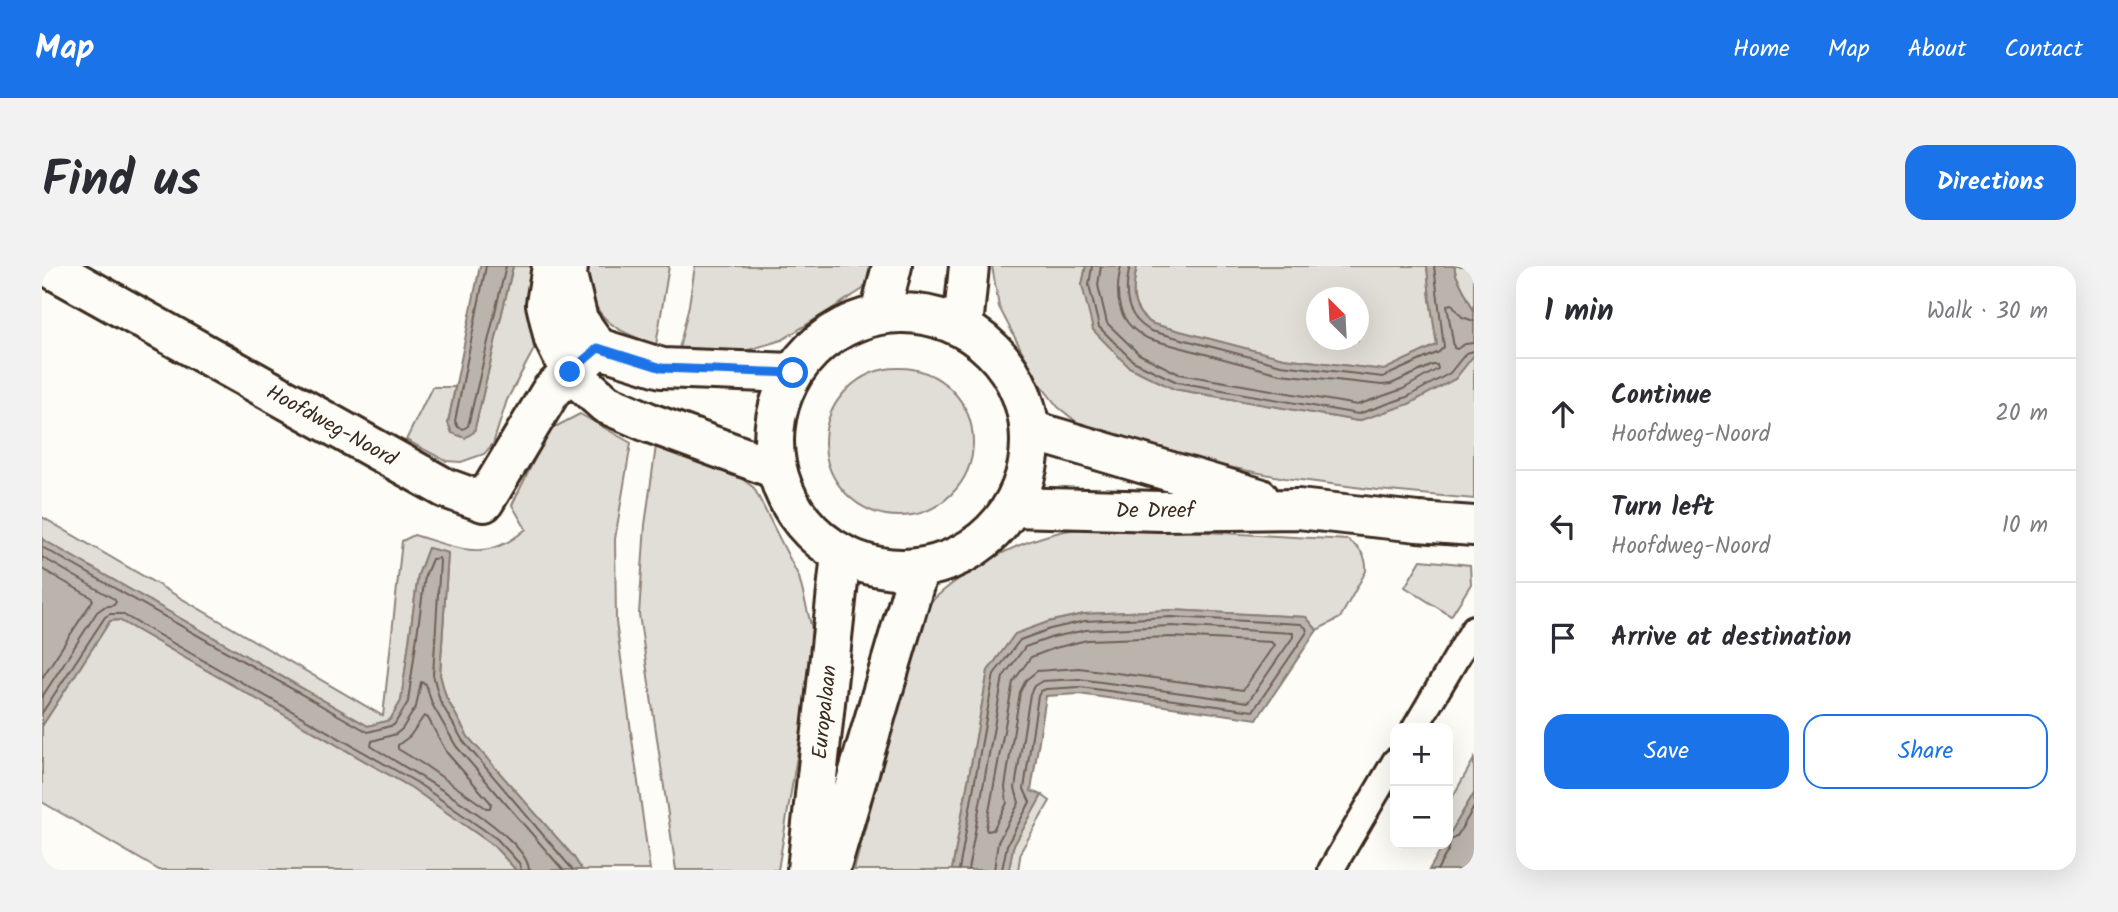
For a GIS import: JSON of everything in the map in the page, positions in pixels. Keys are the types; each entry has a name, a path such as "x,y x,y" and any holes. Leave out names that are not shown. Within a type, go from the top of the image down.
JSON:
{"street":[{"name":"Hoofdweg-Noord","path":"47,266 445,488 484,502 551,391 584,360"},
{"path":"552,266 546,304 554,339 584,360 662,368 793,373"},
{"path":"568,266 584,360 606,404 776,469"},
{"path":"880,314 892,266"},
{"path":"963,327 968,266"},
{"path":"922,313 963,327 981,339 1010,370 1027,409 1030,456 1024,482 1012,507 999,525 982,541 963,554 942,563 919,568 892,569 866,564 841,554 806,527 793,510 776,469 774,419 781,396 793,373 809,351 830,334 854,321 880,314 922,313"},
{"name":"De Dreef","path":"1030,430 1298,509"},
{"name":"De Dreef","path":"1012,507 1161,511 1298,509 1474,526"},
{"name":"Europalaan","path":"807,870 841,554"},
{"name":"Europalaan","path":"830,870 919,568"}],"lane":[{"path":"1418,723 1474,628"},
{"path":"1331,870 1390,770"}],"shaded area":[{"path":"513,266 534,266 529,311 534,349 507,400 493,444 484,454 461,462 446,461 406,440 432,387 455,387 448,423 452,433 474,432"},
{"path":"587,266 669,266 656,345 617,328 601,314 591,295"},
{"path":"695,266 877,266 863,289 782,340 738,353 679,349"},
{"path":"992,266 1086,266 1082,285 1129,367 1174,389 1358,421 1455,379 1474,355 1474,499 1285,478 1183,458 1083,427 1058,407 1037,380 999,307"},
{"path":"1137,266 1427,266 1437,345 1384,370 1283,358 1153,324 1140,313 1134,299"},
{"path":"1454,266 1474,266 1474,311 1456,275"},
{"path":"899,368 927,373 952,389 968,414 973,442 968,470 952,495 927,511 899,516 871,511 846,495 830,470 825,442 830,414 846,389 871,373"},
{"path":"580,414 631,443 615,539 616,622 650,870 582,870 573,856 468,737 446,697 440,675 448,553 428,548 418,575 401,701 390,720 368,726 42,539 42,517 383,716 402,541 414,535 459,548 485,550 512,540 526,529 512,505 549,430"},
{"path":"656,446 718,460 754,488 799,577 812,629 807,696 778,870 676,870 639,614 645,525"},
{"path":"1099,526 1348,540 1362,552 1366,571 1340,618 1317,630 1306,617 1171,610 1084,614 1048,622 1015,634 988,671 952,870 854,870 923,610 968,572 1005,552 1060,532"},
{"path":"1421,560 1470,565 1471,584 1451,616 1405,587"},
{"path":"119,620 412,788 493,845 516,870 159,870 42,802 42,726 110,621"},
{"path":"1474,759 1474,793 1453,829 1453,796"},
{"path":"1042,795 1050,801 1021,851 1018,870 1009,870 1013,847"}],"water":[{"path":"480,266 513,266 474,432 465,438 452,433 448,423"},
{"path":"1086,266 1137,266 1134,299 1140,313 1153,324 1283,358 1384,370 1437,345 1427,266 1454,266 1474,311 1474,355 1455,379 1409,404 1358,421 1174,389 1129,367 1093,330 1082,285"},
{"path":"42,539 368,726 390,720 401,701 418,575 428,548 448,553 440,675 446,697 468,737 573,856 582,870 516,870 493,845 412,788 119,620 110,621 42,726"},
{"path":"1171,610 1306,617 1317,630 1257,719 1079,694 1046,696 1031,791 1042,795 1013,847 1009,870 952,870 988,671 1015,634 1048,622 1084,614"},
{"path":"1474,793 1474,859 1467,870 1429,870 1441,849 1453,849 1453,829"}],"route":[{"path":"570,372 598,348 662,368 793,373"}]}
